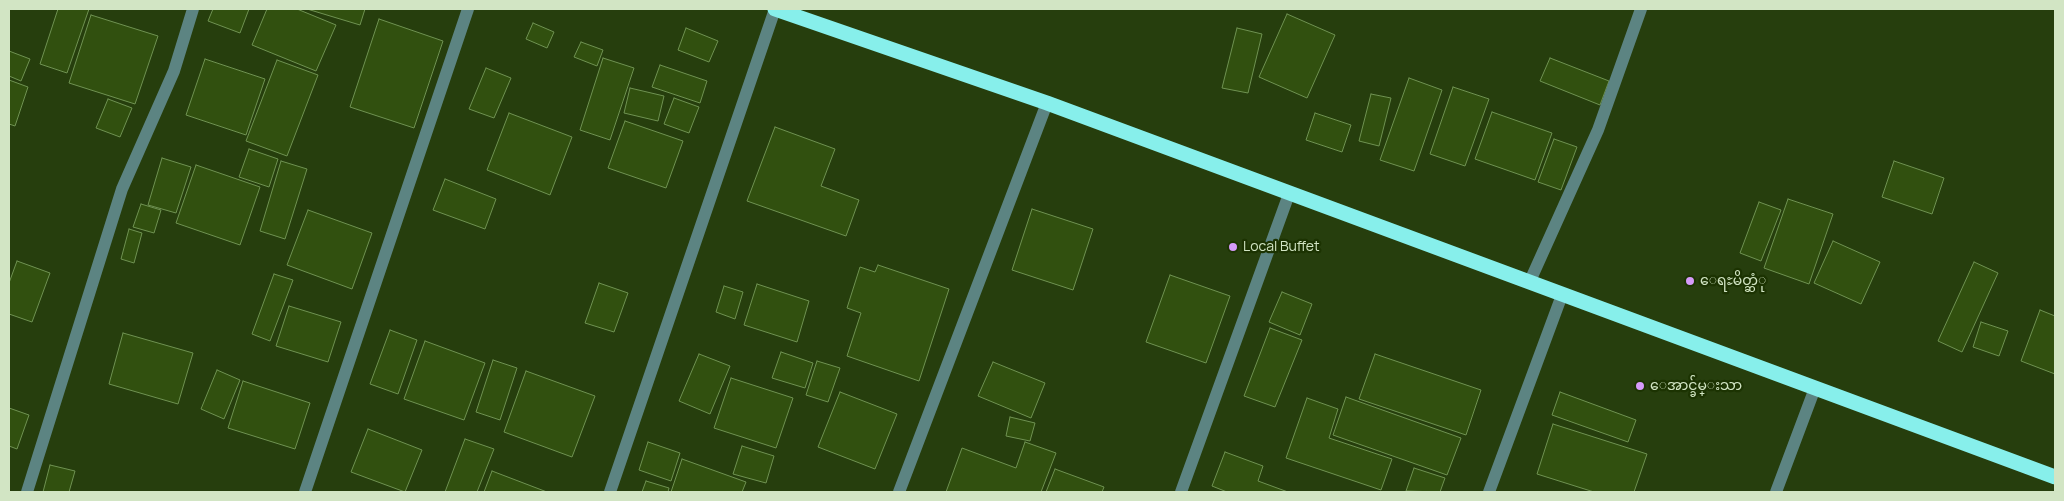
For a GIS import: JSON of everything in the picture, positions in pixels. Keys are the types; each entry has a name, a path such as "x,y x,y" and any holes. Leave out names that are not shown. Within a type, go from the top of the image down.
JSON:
{"highway":[{"path":"775,9 1047,103 2055,477"}],"street":[{"path":"26,492 122,189 174,71 193,9"},
{"path":"305,492 468,9"},
{"path":"610,492 775,9"},
{"path":"1530,281 1598,130 1641,9"},
{"path":"899,492 1047,103"},
{"path":"1181,492 1289,194"},
{"path":"1489,492 1562,295"},
{"path":"1776,492 1815,388"}],"building":[{"path":"58,9 89,9 67,73 40,64"},
{"path":"213,9 249,9 240,33 208,21"},
{"path":"267,9 297,9 336,25 316,71 252,45"},
{"path":"307,9 365,9 360,25"},
{"path":"1287,14 1335,35 1307,98 1259,77"},
{"path":"91,15 158,36 135,104 69,83"},
{"path":"379,19 443,41 414,128 350,107"},
{"path":"533,23 554,32 547,48 526,39"},
{"path":"686,28 718,41 709,62 678,50"},
{"path":"1237,28 1262,34 1248,93 1222,88"},
{"path":"581,42 603,50 597,66 574,57"},
{"path":"9,51 30,59 21,81 9,76"},
{"path":"603,58 634,68 610,140 580,130"},
{"path":"1550,58 1609,81 1600,105 1540,81"},
{"path":"205,59 265,79 246,135 186,115"},
{"path":"277,60 318,75 287,156 246,141"},
{"path":"660,65 707,81 700,103 652,87"},
{"path":"486,68 511,78 494,118 469,109"},
{"path":"1409,78 1442,90 1414,171 1380,160"},
{"path":"9,80 28,87 15,126 9,124"},
{"path":"1453,87 1489,99 1465,166 1430,154"},
{"path":"630,88 664,96 658,121 624,113"},
{"path":"1371,94 1391,98 1379,146 1359,141"},
{"path":"674,98 699,107 689,133 664,124"},
{"path":"108,99 132,108 120,137 96,128"},
{"path":"1492,112 1552,133 1535,180 1475,159"},
{"path":"509,113 572,137 550,195 487,170"},
{"path":"1315,113 1351,125 1342,152 1306,140"},
{"path":"625,121 683,141 666,188 608,168"},
{"path":"775,127 835,149 821,186 859,200 846,236 747,201"},
{"path":"1554,139 1577,147 1561,190 1538,182"},
{"path":"249,149 278,159 269,187 239,177"},
{"path":"162,158 191,167 176,213 148,205"},
{"path":"281,161 307,169 285,239 260,231"},
{"path":"1894,161 1944,178 1932,214 1882,197"},
{"path":"196,165 260,187 240,245 176,223"},
{"path":"445,179 496,199 485,229 433,210"},
{"path":"1788,199 1833,214 1809,284 1764,268"},
{"path":"1759,202 1781,210 1761,261 1740,253"},
{"path":"141,204 161,210 154,233 133,227"},
{"path":"1032,209 1093,229 1073,290 1012,270"},
{"path":"308,210 372,233 352,289 287,265"},
{"path":"129,229 142,233 134,263 121,259"},
{"path":"1833,241 1880,262 1861,304 1814,283"},
{"path":"17,261 50,273 32,322 9,314 9,283"},
{"path":"1974,262 1998,273 1962,352 1938,341"},
{"path":"878,265 949,289 919,381 847,356 861,313 847,308 860,267 875,272"},
{"path":"274,274 293,280 270,341 252,334"},
{"path":"1170,275 1230,296 1206,363 1146,342"},
{"path":"599,283 628,293 614,332 585,323"},
{"path":"757,284 809,301 797,342 744,325"},
{"path":"724,286 743,292 735,319 716,312"},
{"path":"1282,292 1312,304 1300,335 1269,322"},
{"path":"289,306 341,322 328,362 276,346"},
{"path":"2040,310 2055,316 2055,374 2021,361"},
{"path":"1981,322 2008,331 1999,356 1973,347"},
{"path":"1270,328 1302,340 1275,407 1244,396"},
{"path":"390,330 417,340 398,394 370,384"},
{"path":"123,333 193,353 178,404 109,384"},
{"path":"425,341 485,363 464,420 404,399"},
{"path":"781,352 813,363 805,388 772,378"},
{"path":"699,354 730,366 710,414 679,401"},
{"path":"1375,354 1481,390 1466,435 1359,399"},
{"path":"493,360 517,368 500,420 476,412"},
{"path":"817,361 840,368 828,402 806,395"},
{"path":"993,362 1045,383 1031,418 978,396"},
{"path":"217,370 240,380 224,419 201,409"},
{"path":"526,371 595,396 572,457 504,432"},
{"path":"731,378 793,398 776,448 714,428"},
{"path":"243,381 310,403 295,449 228,428"},
{"path":"840,392 897,414 875,469 818,447"},
{"path":"1560,392 1636,420 1628,442 1552,415"},
{"path":"1346,397 1461,438 1447,475 1333,435"},
{"path":"1307,398 1338,409 1329,438 1392,459 1381,490 1286,458"},
{"path":"9,408 29,415 17,449 9,446"},
{"path":"1010,417 1035,423 1030,441 1006,436"},
{"path":"1553,424 1647,454 1634,492 1594,492 1537,474"},
{"path":"368,429 422,450 405,492 351,472"},
{"path":"465,439 494,449 477,492 445,492"},
{"path":"648,442 680,453 671,481 639,470"},
{"path":"1025,442 1056,453 1041,492 946,492 962,448 1016,468"},
{"path":"742,446 774,456 766,483 733,474"},
{"path":"1225,452 1263,466 1258,481 1288,492 1227,492 1212,486"},
{"path":"682,459 746,482 742,492 671,492"},
{"path":"50,465 75,471 69,492 43,492"},
{"path":"1414,468 1445,478 1440,492 1406,491"},
{"path":"1055,469 1104,487 1102,492 1046,492"},
{"path":"492,471 547,492 484,492"},
{"path":"646,481 669,488 668,492 642,492"}],"place":[{"name":"Local Buffet","path":"1233,247"},
{"name":"ေရႊမိတ္ဆံု","path":"1690,281"},
{"name":"ေအာင္ခ်မ္းသာ","path":"1640,386"}]}
